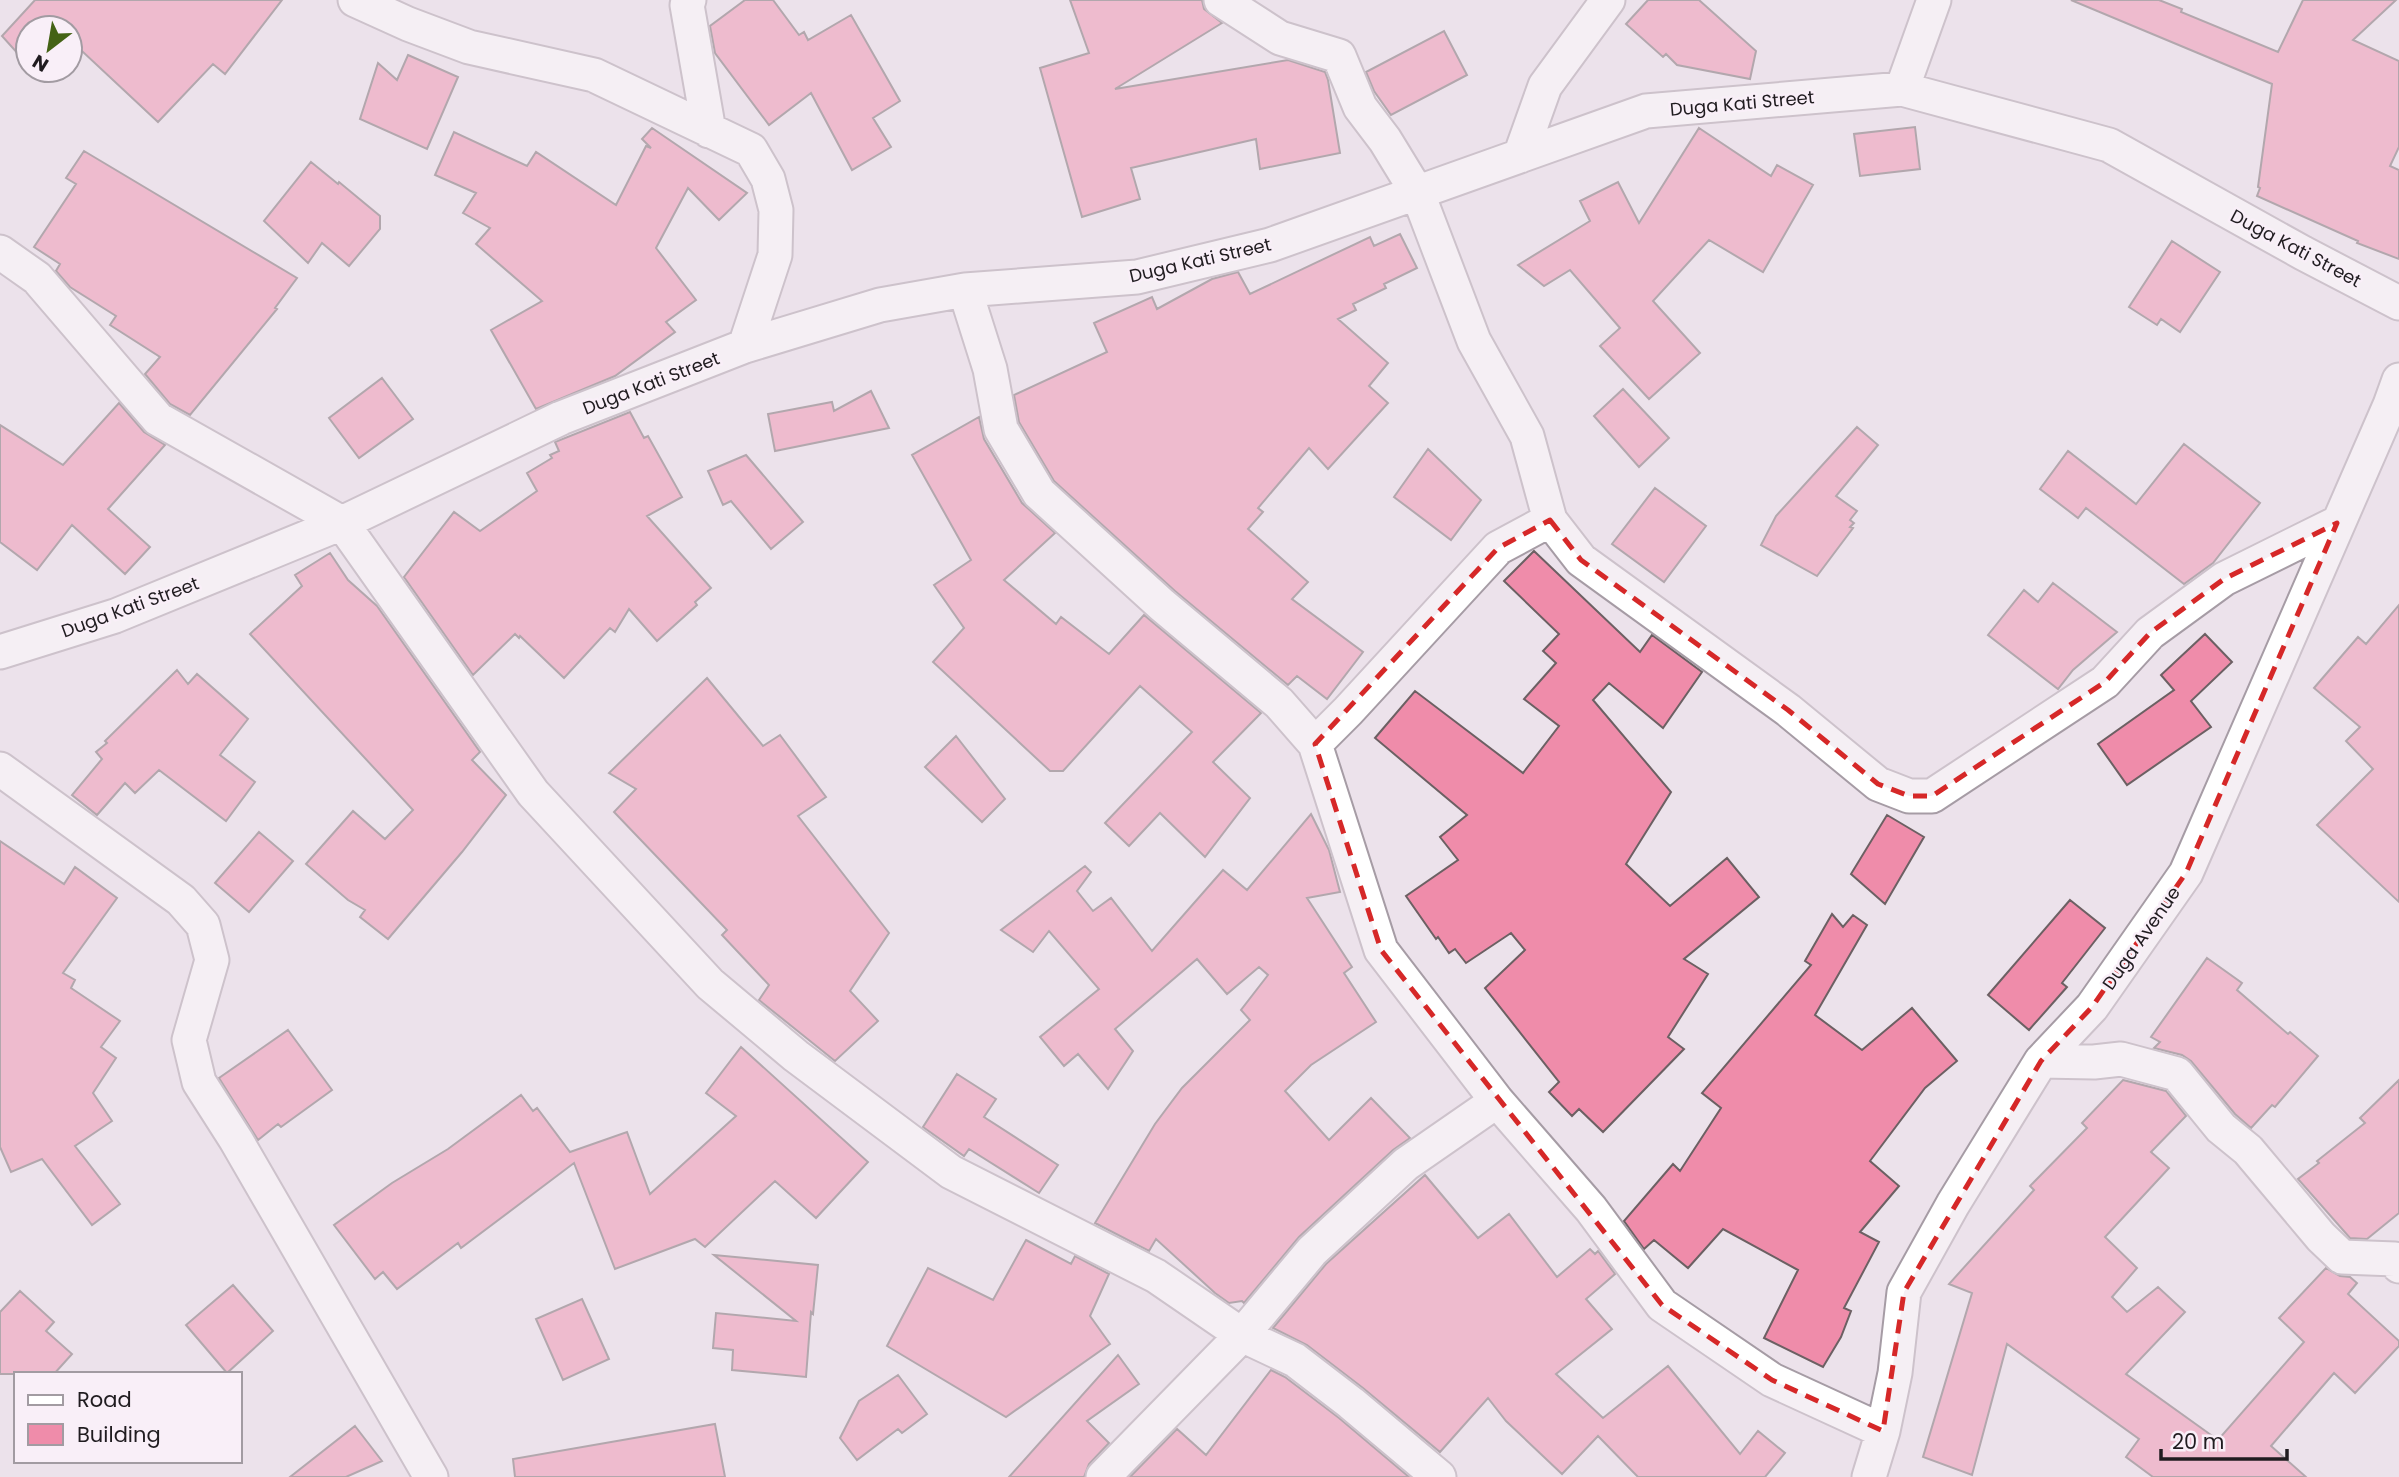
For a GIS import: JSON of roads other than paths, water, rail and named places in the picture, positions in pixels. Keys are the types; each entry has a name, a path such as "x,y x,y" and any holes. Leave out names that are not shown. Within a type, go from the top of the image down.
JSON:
{"street":[{"path":"355,0 469,47 594,75 751,150 768,179 776,210 775,255 745,346"},
{"path":"689,0 687,5 709,131"},
{"path":"1221,0 1280,37 1339,56 1360,107 1385,140 1418,194 1474,341 1527,436 1550,520 1581,560 1788,710 1878,784 1909,796 1932,796 2105,682 2150,633 2224,579 2337,523"},
{"path":"1520,156 1545,86 1608,0"},
{"path":"1902,89 1934,0"},
{"name":"Duga Kati Street","path":"0,652 115,616 342,523 561,418 745,346 880,305 965,290 1137,277 1270,244 1418,194 1646,111 1902,89 2109,145 2399,303"},
{"path":"0,252 37,278 158,419 342,523 533,793 710,984 796,1056 951,1172 1156,1276 1242,1335 1295,1360 1439,1477"},
{"path":"965,290 990,369 1001,429 1039,493 1162,605 1279,703 1315,744 1381,950 1497,1101 1591,1209 1662,1305 1772,1380 1883,1431"},
{"name":"Duga Avenue","path":"1869,1477 1883,1431 1895,1373 1904,1292 1953,1204 2041,1061 2092,1007 2186,873 2399,380"},
{"path":"1315,744 1498,548 1550,520"},
{"path":"0,769 181,900 204,925 212,960 189,1040 199,1082 236,1140 431,1477"},
{"path":"2041,1061 2094,1062 2121,1059 2177,1074 2221,1128 2248,1150 2321,1237 2342,1257 2395,1259 2399,1266"},
{"path":"1103,1477 1242,1335 1312,1251 1406,1164 1497,1101"}]}
